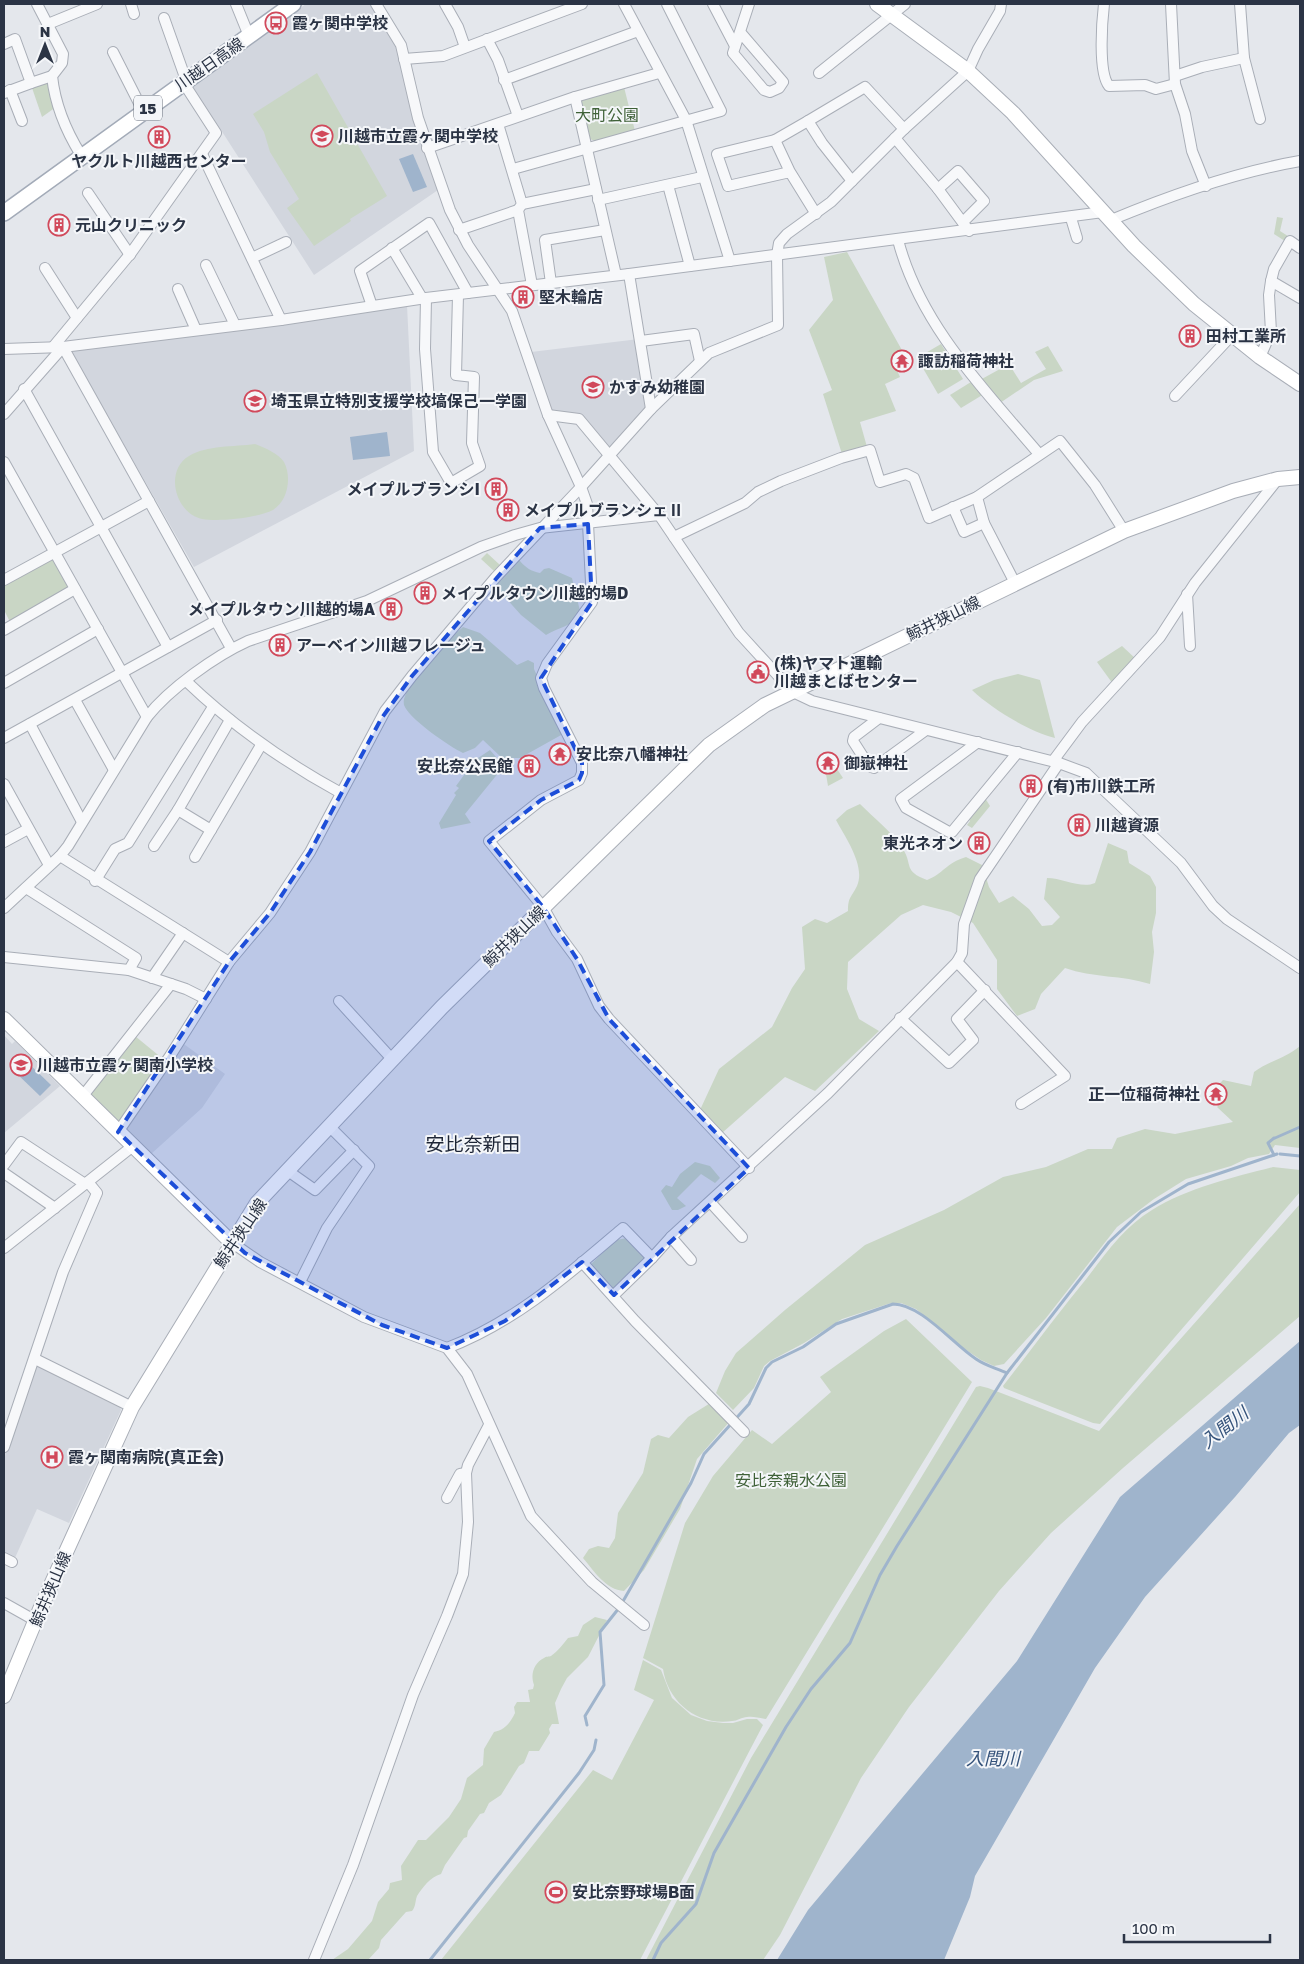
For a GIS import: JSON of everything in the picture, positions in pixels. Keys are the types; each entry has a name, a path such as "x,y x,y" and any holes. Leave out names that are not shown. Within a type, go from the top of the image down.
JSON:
{"main road":[{"name":"川越日高線","path":"4,213 81,155 293,4"},
{"path":"877,4 968,71 1013,113 1174,286 1260,358 1300,384"},
{"name":"鯨井狭山線","path":"4,1696 132,1407 231,1242 257,1203 392,1058 709,745 765,704 1124,531 1233,491 1278,479 1300,477"},
{"path":"4,1019 231,1242"}],"street":[{"path":"22,121 7,91 52,76 62,63 63,54 37,4"},
{"path":"48,24 97,4"},
{"path":"236,4 249,36"},
{"path":"376,4 401,45 427,148 459,230 512,311 548,416 587,504 592,602 547,664 541,678 544,688 582,763 582,773 578,780 541,800 489,841 543,907 557,932 577,959 599,1006 609,1019 749,1168"},
{"path":"445,4 458,27 465,47"},
{"path":"552,4 556,15"},
{"path":"404,59 443,56 582,4"},
{"path":"624,4 659,73 686,120 702,177 730,261"},
{"path":"513,169 722,109 667,4"},
{"path":"713,4 735,46"},
{"path":"740,32 784,84 770,92 764,90 733,52 749,4"},
{"path":"819,73 905,4"},
{"path":"118,1132 229,962 270,913 310,852 367,742 395,697 496,576 581,487 650,409 709,353 778,325 777,255 779,243 787,234 816,214 852,182 904,129 968,71 978,49 1000,12 1001,4"},
{"path":"1104,4 1103,62 1105,82 1108,86 1145,85 1156,89 1202,67 1244,58"},
{"path":"1170,4 1175,80 1185,114 1192,151 1206,186"},
{"path":"1240,4 1244,58 1260,119"},
{"path":"4,414 58,347 77,318 130,255 216,133 184,81 164,18"},
{"path":"504,80 638,31"},
{"path":"4,44 15,39 30,83"},
{"path":"487,39 498,60 518,116"},
{"path":"113,52 143,112"},
{"path":"427,148 575,97 659,73"},
{"path":"52,76 58,107 81,155"},
{"path":"790,172 728,186 717,154 775,140 866,87 904,129"},
{"path":"575,97 616,275"},
{"path":"808,121 822,143 852,182"},
{"path":"498,124 513,169 532,285"},
{"path":"895,138 966,226"},
{"path":"775,140 790,172 816,214"},
{"path":"202,154 281,320"},
{"path":"4,349 58,347 281,320 424,298 898,240 966,226 1107,216 1263,168 1300,161"},
{"path":"938,189 960,172 984,201 966,226"},
{"path":"459,230 520,207 597,194 668,185 702,177"},
{"path":"668,185 690,266"},
{"path":"88,193 130,255"},
{"path":"1071,218 1077,238"},
{"path":"372,306 360,271 392,248 429,222 463,294 456,375 474,377 472,443 480,466 452,483 433,452 425,349 424,298 392,248"},
{"path":"551,283 545,240 606,230"},
{"path":"898,240 910,277 940,333 973,379 1039,454"},
{"path":"1260,358 1271,332 1269,295 1274,268 1290,241 1300,248"},
{"path":"252,258 286,242"},
{"path":"206,265 235,325"},
{"path":"45,268 77,318"},
{"path":"629,274 641,341 650,409"},
{"path":"1271,281 1300,298"},
{"path":"178,289 196,330"},
{"path":"641,341 694,334 700,361"},
{"path":"1175,396 1232,335"},
{"path":"58,347 149,501 232,648"},
{"path":"24,389 168,646"},
{"path":"548,416 579,419 608,457 659,515 739,633 793,692 812,701 1018,752 1056,762 1086,773 1181,863 1213,906 1228,919 1300,968"},
{"path":"674,537 745,503 758,492 780,481 841,458 870,450 880,482 906,474 914,478 929,518 977,497 1060,441 1094,485 1124,531"},
{"path":"4,462 147,717"},
{"path":"614,1295 671,1237 749,1168 828,1093 957,962 962,953 964,924 980,879 1082,722 1160,637 1187,594 1278,479"},
{"path":"977,497 984,523 1015,583"},
{"path":"5,575 55,553 149,501"},
{"path":"952,507 964,532 984,523"},
{"path":"4,908 60,856 157,704 232,648 248,640 367,601 481,547 540,528 659,515"},
{"path":"4,616 6,628 75,589"},
{"path":"1187,594 1190,646"},
{"path":"4,738 216,620"},
{"path":"4,683 98,630"},
{"path":"186,681 213,707 261,745 288,764 341,793"},
{"path":"75,700 114,770"},
{"path":"95,880 115,848 128,843 213,707"},
{"path":"879,718 854,737 853,741 869,766 874,768 926,730"},
{"path":"154,846 178,810 230,720"},
{"path":"30,724 82,822"},
{"path":"978,742 901,800 906,808 952,832 1018,752"},
{"path":"195,857 261,745"},
{"path":"5,788 49,865"},
{"path":"178,810 211,830"},
{"path":"4,842 28,828"},
{"path":"60,856 95,880 229,962"},
{"path":"26,888 136,956 129,970"},
{"path":"152,978 183,933"},
{"path":"4,957 129,970 186,988 206,999"},
{"path":"957,962 1064,1076 1021,1104"},
{"path":"82,1097 171,984"},
{"path":"900,1018 949,1063 973,1040 957,1019 985,990"},
{"path":"339,1002 392,1058"},
{"path":"300,1282 327,1228 369,1166 329,1126"},
{"path":"4,1165 21,1142 86,1183 97,1193 63,1272 35,1359 9,1416 4,1447"},
{"path":"4,1248 134,1146"},
{"path":"288,1170 315,1190 354,1150"},
{"path":"4,1173 55,1208"},
{"path":"711,1202 742,1237"},
{"path":"447,1348 505,1321 623,1228 652,1258"},
{"path":"671,1237 691,1260"},
{"path":"231,1242 260,1262 382,1325 447,1348 467,1374 525,1504 539,1527 592,1582 644,1625"},
{"path":"582,1262 614,1295 635,1321 741,1429"},
{"path":"35,1359 132,1407"},
{"path":"314,1960 353,1865 413,1695 463,1574 466,1561 468,1522 466,1473 468,1465 489,1425"},
{"path":"447,1498 460,1474 466,1473"},
{"path":"4,1603 36,1621"}],"highlighted area":[{"path":"588,524 592,602 541,678 582,763 582,773 579,780 541,800 489,841 543,907 577,959 609,1019 749,1168 614,1295 582,1262 505,1321 447,1348 382,1325 245,1253 118,1132 229,962 270,913 310,852 381,719 412,676 540,528"}],"shaded area":[{"name":"川越市立霞ヶ関中学校","path":"306,4 372,4 399,48 421,141 438,190 314,275 221,130 190,87"},
{"name":"埼玉県立特別支援学校塙保己一学園","path":"407,305 414,451 194,567 70,350"},
{"name":"かすみ幼稚園","path":"639,339 646,408 609,451 580,418 551,413 531,352"},
{"name":"川越市立霞ヶ関南小学校","path":"4,1035 12,1044 15,1041 60,1086 4,1133"},
{"path":"181,1042 225,1074 202,1108 151,1154 125,1129"},
{"name":"霞ヶ関南病院(真正会)","path":"39,1365 119,1404 121,1410 69,1523 37,1509 14,1560 4,1556 4,1467 6,1447 34,1367"}],"green space":[{"path":"317,73 387,196 350,219 351,221 314,246 287,208 299,199 270,152 264,132 253,114"},
{"path":"50,79 56,107 42,117 31,85"},
{"name":"大町公園","path":"624,87 635,131 595,141 590,139 581,102 584,98"},
{"path":"1277,217 1283,218 1280,231 1291,238 1288,243 1274,234"},
{"path":"847,252 903,352 891,357 900,377 885,384 896,411 860,422 867,447 842,454 823,394 832,390 809,330 833,300 824,257"},
{"path":"941,344 963,379 938,394 917,358"},
{"path":"1048,346 1063,371 1034,380 1000,403 980,380 1009,364 1021,383 1046,369 1035,352"},
{"path":"971,382 984,394 961,408 950,395"},
{"path":"255,444 271,451 284,462 288,481 285,495 278,506 273,510 258,515 218,520 202,519 185,509 179,500 175,481 181,463 196,452 221,447"},
{"path":"487,553 500,565 494,571 481,559"},
{"path":"54,557 71,588 10,622 4,610 4,584"},
{"path":"520,561 527,567 540,573 544,569 549,568 572,578 581,615 570,624 546,635 521,615 497,588 497,582 514,562"},
{"path":"463,627 480,633 517,665 528,660 534,663 534,669 563,734 520,758 502,758 483,740 475,748 463,753 440,739 407,711 404,705 405,697 417,676"},
{"path":"1122,646 1137,660 1113,684 1097,662"},
{"path":"1018,674 1040,680 1055,738 1033,730 1011,718 990,705 972,690 994,680"},
{"path":"490,750 504,766 465,814 471,823 441,829 439,823 456,795 454,793 459,788 456,786 475,760"},
{"path":"837,769 843,778 828,786 826,774"},
{"path":"985,798 990,806 972,828 967,825 970,821 968,818"},
{"path":"860,804 899,843 906,855 911,870 919,877 927,880 959,859 966,857 982,865 989,887 999,903 1013,896 1029,909 1042,926 1052,925 1060,917 1044,899 1047,878 1090,885 1095,883 1108,843 1127,851 1129,863 1150,876 1156,887 1156,913 1152,932 1154,952 1150,984 1065,968 1041,994 1035,1009 1017,1016 997,989 997,960 973,923 951,912 923,905 901,915 848,962 847,989 859,1019 879,1031 815,1091 785,1077 722,1133 700,1110 719,1069 772,1027 792,988 805,969 802,927 815,919 827,923 848,911 849,900 857,886 859,870 849,843 836,820 847,810"},
{"path":"135,1036 163,1059 119,1124 88,1094"},
{"path":"1300,1046 1300,1148 1275,1145 1269,1154 1248,1158 1231,1166 1186,1179 1154,1199 1117,1227 1046,1318 1004,1364 994,1366 981,1360 950,1339 916,1309 901,1303 891,1303 842,1319 804,1343 770,1361 764,1366 754,1388 733,1410 716,1393 725,1371 736,1353 785,1310 865,1245 944,1210 1003,1177 1046,1167 1088,1149 1112,1149 1117,1138 1145,1129 1175,1134 1233,1122 1217,1107 1222,1102 1211,1093 1223,1080 1251,1086 1254,1072 1289,1054"},
{"path":"695,1162 710,1166 720,1178 715,1183 701,1174 677,1198 686,1206 678,1210 672,1210 661,1191 666,1185 672,1187 680,1174"},
{"path":"1273,1167 1300,1170 1300,1192 1100,1424 1093,1423 1004,1388 1003,1386 1109,1250 1142,1216 1166,1202 1195,1189"},
{"path":"1300,1204 1300,1316 1123,1468 1051,1533 999,1591 909,1707 861,1778 780,1935 763,1960 646,1960 751,1758 976,1387 988,1388 1099,1431"},
{"path":"627,1238 646,1259 613,1290 590,1265 616,1240"},
{"name":"安比奈親水公園","path":"906,1319 972,1382 766,1719 749,1717 719,1722 707,1720 696,1715 686,1709 671,1692 663,1669 643,1658 685,1523 713,1476 752,1430 772,1444 831,1392 820,1377 884,1331"},
{"path":"712,1402 730,1421 697,1459 680,1509 644,1570 624,1591 606,1584 583,1558 589,1549 598,1546 609,1548 615,1538 618,1513 643,1473 651,1439 658,1435 669,1438 688,1417"},
{"path":"595,1617 607,1620 588,1657 567,1678 561,1689 555,1703 559,1724 552,1724 549,1729 550,1733 539,1751 529,1751 524,1763 519,1766 501,1795 489,1803 484,1813 480,1814 468,1831 467,1837 464,1838 445,1865 441,1874 433,1877 424,1886 417,1896 412,1911 406,1912 381,1940 379,1948 368,1960 332,1960 348,1949 372,1921 378,1902 389,1889 390,1883 402,1880 401,1866 418,1840 426,1840 449,1817 461,1799 467,1778 483,1765 484,1749 494,1732 501,1730 509,1723 515,1713 514,1707 517,1702 530,1702 528,1690 533,1689 535,1666 545,1657 554,1654 568,1638 578,1636 583,1625"},
{"path":"643,1660 661,1670 672,1698 691,1715 707,1721 723,1723 757,1719 763,1725 640,1960 441,1960 593,1770 612,1780 654,1700 634,1690"}],"water":[{"path":"413,154 427,187 413,192 399,159"},
{"path":"387,432 390,456 353,460 350,437"},
{"path":"25,1060 51,1085 40,1096 14,1071"},
{"name":"入間川","path":"1300,1341 1300,1425 1289,1433 1235,1497 1145,1597 1095,1668 975,1876 970,1897 944,1960 777,1960 808,1910 1017,1661 1120,1497"}],"waterway":[{"path":"1275,1138 1300,1127"},
{"path":"1274,1138 1268,1143 1274,1155"},
{"path":"653,1960 661,1943 696,1904 714,1853 786,1727 811,1689 850,1643 880,1575 1007,1373 1109,1242 1141,1212 1188,1184 1277,1154"},
{"path":"1280,1154 1300,1156"},
{"path":"622,1603 691,1483 704,1454 749,1404 766,1368 772,1362 803,1347 836,1324 893,1304 915,1310 976,1359 1007,1373"},
{"path":"587,1725 585,1716 604,1685 600,1632 619,1608"},
{"path":"430,1960 579,1773 594,1750 596,1740"}],"place":[{"name":"霞ヶ関中学校","path":"276,23"},
{"name":"川越市立霞ヶ関中学校","path":"322,136"},
{"name":"ヤクルト川越西センター","path":"159,137"},
{"name":"元山クリニック","path":"59,225"},
{"name":"堅木輪店","path":"523,297"},
{"name":"田村工業所","path":"1190,336"},
{"name":"諏訪稲荷神社","path":"902,361"},
{"name":"かすみ幼稚園","path":"593,387"},
{"name":"埼玉県立特別支援学校塙保己一学園","path":"255,401"},
{"name":"メイプルブランシI","path":"496,489"},
{"name":"メイプルブランシェⅡ","path":"508,510"},
{"name":"メイプルタウン川越的場D","path":"425,593"},
{"name":"メイプルタウン川越的場A","path":"391,609"},
{"name":"アーベイン川越フレージュ","path":"280,645"},
{"name":"(株)ヤマト運輸 川越まとばセンター","path":"758,672"},
{"name":"安比奈八幡神社","path":"560,754"},
{"name":"御嶽神社","path":"828,763"},
{"name":"安比奈公民館","path":"529,766"},
{"name":"(有)市川鉄工所","path":"1031,786"},
{"name":"川越資源","path":"1079,825"},
{"name":"東光ネオン","path":"979,843"},
{"name":"川越市立霞ヶ関南小学校","path":"21,1065"},
{"name":"正一位稲荷神社","path":"1216,1094"},
{"name":"霞ヶ関南病院(真正会)","path":"52,1457"},
{"name":"安比奈野球場B面","path":"556,1892"}],"district":[{"name":"安比奈新田","path":"473,1143"}]}
